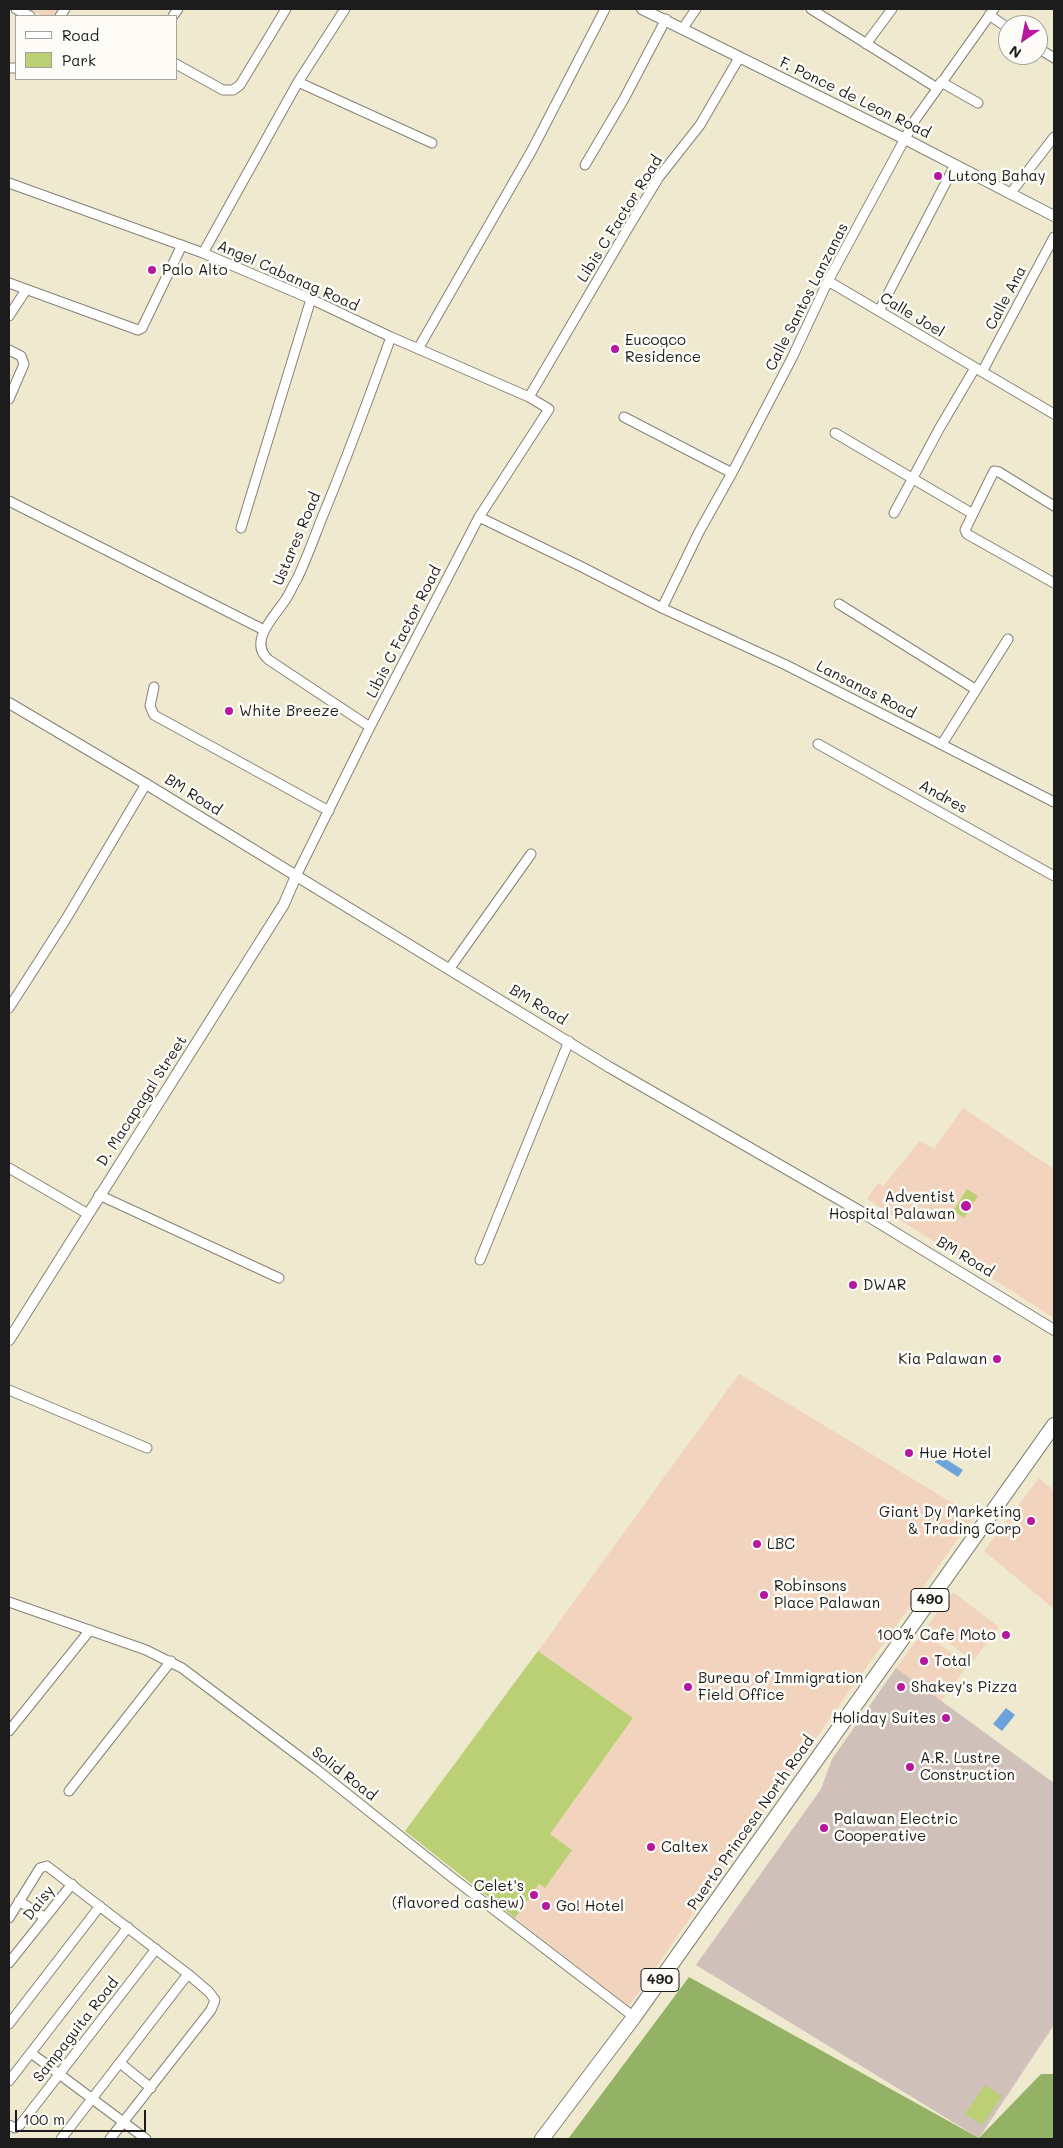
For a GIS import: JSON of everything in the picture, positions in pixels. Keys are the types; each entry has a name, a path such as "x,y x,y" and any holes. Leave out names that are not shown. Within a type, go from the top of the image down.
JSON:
{"main road":[{"name":"Puerto Princesa North Road","path":"542,2139 634,2017 1054,1425"}],"street":[{"path":"16,9 28,15"},
{"path":"178,65 223,90 233,90 240,85 286,9"},
{"path":"203,253 298,82 345,9"},
{"path":"418,349 532,150 605,9"},
{"name":"F. Ponce de Leon Road","path":"642,9 666,19 739,58 905,139 1054,216"},
{"path":"683,28 696,9"},
{"path":"811,9 866,44 939,85 978,103"},
{"path":"866,44 892,9"},
{"name":"Calle Santos Lanzanas","path":"662,608 699,532 788,366 828,282 915,120 991,12"},
{"path":"585,166 624,99 666,19"},
{"name":"Libis C Factor Road","path":"529,397 634,217 659,177 700,125 739,58"},
{"path":"298,82 432,143"},
{"path":"1010,194 1054,137"},
{"path":"879,311 955,165"},
{"name":"Angel Cabanag Road","path":"9,183 203,253 311,299 391,337 529,397 549,409"},
{"name":"Calle Ana","path":"894,513 911,478 978,370 1054,237"},
{"path":"9,283 138,330 142,328 182,245"},
{"name":"Calle Joel","path":"828,282 1054,414"},
{"path":"9,316 26,290"},
{"path":"241,528 311,299"},
{"name":"Ustares Road","path":"264,630 286,599 298,575 391,337"},
{"path":"9,350 21,356 24,364 9,399"},
{"name":"Libis C Factor Road","path":"296,876 370,727 479,517 549,409"},
{"path":"624,417 732,473"},
{"path":"835,433 972,514"},
{"path":"1054,506 994,471 966,527 967,534 1054,583"},
{"path":"9,501 264,630 260,650 263,656 370,727"},
{"name":"Lansanas Road","path":"479,517 662,608 786,664 1054,802"},
{"path":"839,604 975,689"},
{"path":"942,744 1008,639"},
{"path":"154,687 150,706 154,715 329,811"},
{"name":"BM Road","path":"9,703 450,968 609,1067 863,1213 1054,1330"},
{"name":"Andres","path":"818,744 1054,876"},
{"path":"9,1008 66,919 146,784"},
{"path":"450,968 531,854"},
{"name":"D. Macapagal Street","path":"9,1340 284,904 296,876"},
{"path":"480,1260 569,1042"},
{"path":"9,1168 88,1214"},
{"path":"99,1195 279,1278"},
{"path":"9,1390 147,1448"},
{"name":"Solid Road","path":"9,1602 146,1650 171,1661 316,1769 461,1885 634,2017"},
{"path":"9,1731 90,1630"},
{"path":"70,1790 171,1661"},
{"path":"9,1918 40,1868 45,1865 156,1949 213,1996 214,2005 110,2139"},
{"name":"Daisy","path":"9,1963 72,1884"},
{"path":"19,1901 44,1918"},
{"path":"9,2024 100,1906"},
{"path":"9,2081 128,1928"},
{"name":"Sampaguita Road","path":"13,2126 59,2074 156,1949"},
{"path":"61,2139 188,1974"},
{"path":"31,2053 146,2139"},
{"path":"120,2063 151,2088"}],"shaded area":[{"path":"29,9 65,9 61,15 41,15"},
{"name":"Adventist Hospital Palawan","path":"963,1108 1054,1169 1054,1318 867,1199 878,1183 883,1186 920,1141 934,1149"},
{"path":"739,1374 974,1516 765,1810 629,2006 515,1918 539,1884 544,1888 572,1850 549,1834 633,1718 538,1651"},
{"name":"Giant Dy Marketing & Trading Corp","path":"1039,1478 1054,1491 1054,1609 984,1551"},
{"path":"953,1592 999,1627 973,1661 927,1626"},
{"name":"Total","path":"923,1632 968,1665 941,1701 896,1668"},
{"path":"896,1668 1054,1783 1054,2025 979,2138 696,1965 821,1789 832,1759"}],"green space":[{"path":"967,1189 978,1196 964,1218 953,1211"},
{"path":"538,1651 633,1718 550,1834 572,1850 545,1888 539,1884 515,1918 405,1831"},
{"path":"689,1977 979,2138 1041,2074 1054,2074 1054,2139 568,2139"},
{"path":"985,2085 1002,2096 982,2125 965,2114"}],"water":[{"path":"939,1455 963,1470 958,1477 935,1462"},
{"path":"1006,1708 1015,1715 1002,1731 993,1724"}],"place":[{"name":"Lutong Bahay","path":"938,176"},
{"name":"Palo Alto","path":"152,270"},
{"name":"Eucogco Residence","path":"615,349"},
{"name":"White Breeze","path":"229,711"},
{"name":"Adventist Hospital Palawan","path":"966,1206"},
{"name":"DWAR","path":"853,1285"},
{"name":"Kia Palawan","path":"997,1359"},
{"name":"Hue Hotel","path":"909,1453"},
{"name":"Giant Dy Marketing & Trading Corp","path":"1031,1521"},
{"name":"LBC","path":"757,1544"},
{"name":"Robinsons Place Palawan","path":"764,1595"},
{"name":"100% Cafe Moto","path":"1006,1635"},
{"name":"Total","path":"924,1661"},
{"name":"Bureau of Immigration Field Office","path":"688,1687"},
{"name":"Shakey's Pizza","path":"901,1687"},
{"name":"Holiday Suites","path":"946,1718"},
{"name":"A.R. Lustre Construction","path":"910,1767"},
{"name":"Palawan Electric Cooperative","path":"824,1828"},
{"name":"Caltex","path":"651,1847"},
{"name":"Celet's (flavored cashew)","path":"534,1895"},
{"name":"Go! Hotel","path":"546,1906"}]}
